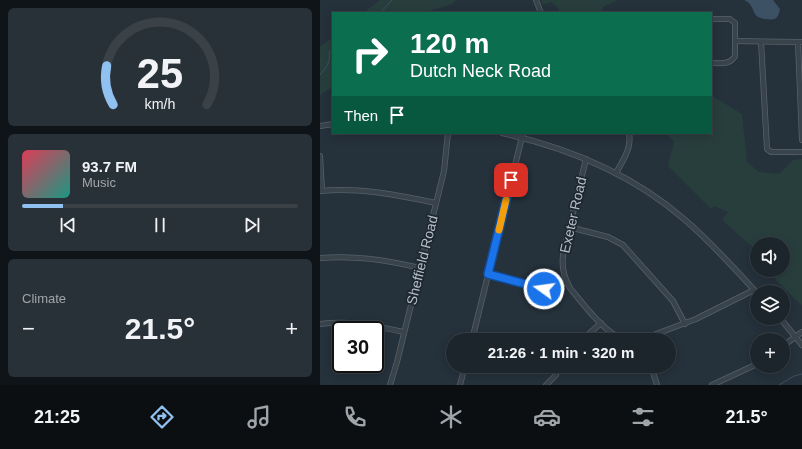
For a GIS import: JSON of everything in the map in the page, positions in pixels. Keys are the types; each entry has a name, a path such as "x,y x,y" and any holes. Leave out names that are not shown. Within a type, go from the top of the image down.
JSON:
{"street":[{"path":"536,0 541,12"},
{"path":"712,19 730,19 736,26 735,56 730,62 712,63"},
{"path":"735,41 800,42 802,140"},
{"path":"761,42 766,149 771,152 802,152"},
{"path":"320,126 332,124"},
{"name":"Sheffield Road","path":"390,385 444,171 448,134"},
{"path":"512,134 522,135 586,159 616,173 651,194 683,218 703,236 750,286"},
{"path":"616,173 628,151 630,142 629,134"},
{"path":"474,333 522,135"},
{"path":"320,156 321,190 369,191 436,203"},
{"name":"Exeter Road","path":"586,159 562,260 566,282 573,292 611,333"},
{"path":"569,227 608,237 623,245 673,301 685,324"},
{"path":"320,258 356,257 375,259 420,268"},
{"path":"488,274 540,288 553,288 566,282"},
{"path":"661,333 685,324 750,293"},
{"path":"320,324 355,323 404,332"},
{"path":"590,333 601,323"},
{"path":"786,325 802,344"},
{"path":"790,341 802,332"},
{"path":"712,385 750,367"},
{"path":"460,385 463,373"},
{"path":"546,385 554,377 555,373"},
{"path":"653,373 657,385"}],"green space":[{"path":"380,0 456,0 452,4 427,12 364,12"},
{"path":"541,0 618,0 603,7 602,12 559,12 558,8 551,2 543,5"},
{"path":"332,38 332,88 320,95 320,47"},
{"path":"712,96 742,114 747,162 759,172 779,174 793,160 802,159 801,305 790,294 790,285 781,285 775,277 790,277 790,237 750,237 750,245 722,220 728,212 714,206 711,209 668,166 674,142 667,134 712,134"}],"water":[{"path":"744,0 773,0 780,9 778,15 777,17 771,19 758,17 754,13 750,4"}],"waterway":[{"path":"381,12 392,0"},
{"path":"320,75 329,62 329,52 332,52"},
{"path":"779,385 794,376 802,374"}],"slow traffic":[{"path":"499,230 506,200"}],"route":[{"path":"511,180 488,274 544,289"}]}
